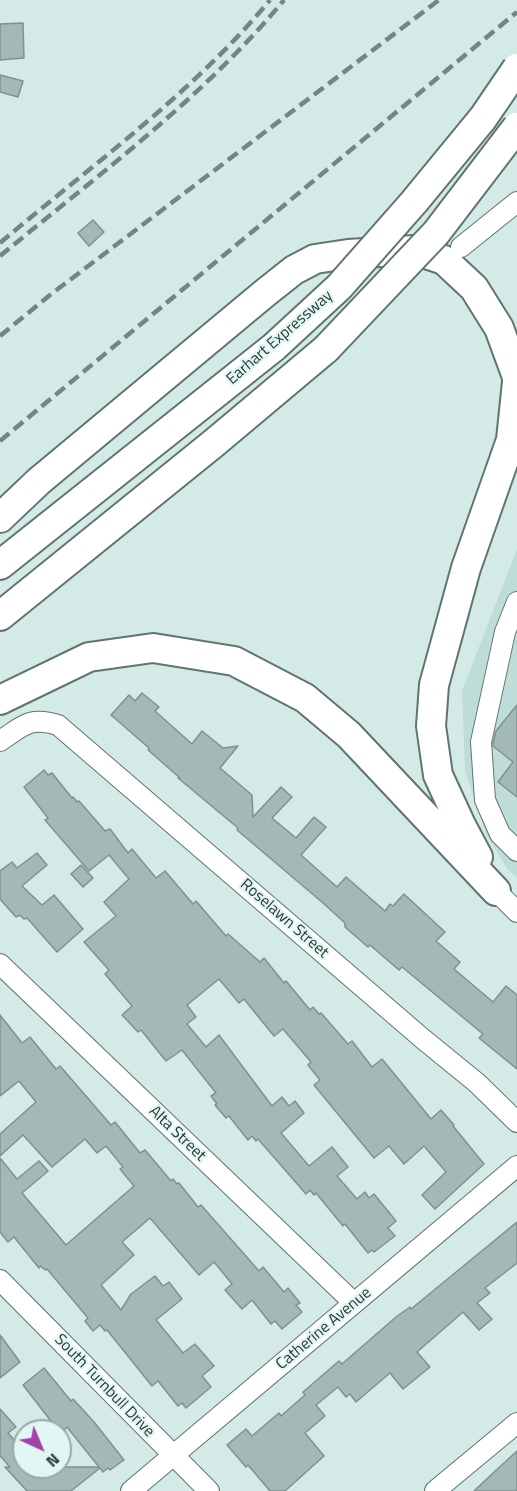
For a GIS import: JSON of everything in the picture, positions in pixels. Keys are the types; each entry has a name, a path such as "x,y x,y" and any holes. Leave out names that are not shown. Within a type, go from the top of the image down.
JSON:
{"highway":[{"name":"Earhart Expressway","path":"0,565 274,347 339,287 414,202 483,118 517,68"},
{"path":"0,616 326,349 436,233 517,127"},
{"path":"0,518 39,481 265,293 294,270 315,259 348,254 414,250 444,260 474,288 499,328 517,377"},
{"path":"496,891 438,775 431,726 434,685 466,568 510,440 517,382"},
{"path":"0,700 89,657 153,648 234,661 305,698 349,735 496,891"}],"street":[{"path":"461,247 517,202"},
{"path":"517,602 505,632 481,742 484,800 500,834 517,851"},
{"name":"Roselawn Street","path":"0,741 29,722 47,722 58,725 477,1083 517,1122"},
{"path":"496,891 517,912"},
{"name":"Alta Street","path":"0,964 354,1303"},
{"name":"Catherine Avenue","path":"131,1491 517,1166"},
{"name":"South Turnbull Drive","path":"0,1280 209,1491"},
{"path":"435,1491 517,1423"}],"shaded area":[{"path":"517,549 517,877 508,870 486,834 465,771 462,691"}],"building":[{"path":"23,23 24,58 0,60 0,24"},
{"path":"0,75 23,81 18,97 0,92"},
{"path":"93,220 104,232 89,246 78,233"},
{"path":"142,693 159,707 155,711 192,744 202,731 223,748 238,746 220,768 252,795 253,817 281,787 292,797 272,818 296,838 314,817 326,827 301,855 337,887 346,877 385,911 390,904 393,906 404,894 445,932 436,941 460,962 454,969 493,1002 506,986 517,995 517,1069 479,1038 483,1034 402,967 399,970 345,927 345,923 323,903 178,778 180,778 111,715 129,695 135,701"},
{"path":"517,705 517,797 498,782 513,762 493,746 493,743 496,731"},
{"path":"44,770 48,775 52,773 72,798 79,801 105,831 110,829 128,853 132,849 156,878 165,871 193,904 196,901 226,936 228,934 260,962 264,958 310,1010 313,1007 319,1014 321,1013 348,1044 352,1041 372,1067 382,1059 431,1119 441,1110 484,1164 435,1209 422,1195 446,1172 424,1146 404,1164 389,1146 374,1158 314,1085 320,1080 308,1065 311,1062 283,1029 274,1036 244,999 239,1003 219,979 187,1005 196,1017 187,1024 206,1047 219,1035 272,1106 282,1097 289,1106 295,1101 304,1113 281,1133 309,1166 332,1147 348,1167 337,1176 357,1199 365,1192 369,1198 374,1194 396,1221 388,1228 395,1236 374,1252 372,1250 368,1253 316,1193 314,1195 310,1190 306,1194 258,1139 256,1141 252,1136 248,1140 229,1116 226,1118 211,1096 216,1093 182,1050 166,1061 141,1030 138,1032 122,1015 132,1006 105,974 109,970 84,942 116,916 104,902 129,879 109,855 89,871 45,820 48,818 24,787"},
{"path":"37,853 47,865 22,886 42,905 54,895 83,929 57,952 27,918 24,919 20,915 16,917 0,899 0,871 12,862 17,868"},
{"path":"81,865 93,878 83,887 71,874"},
{"path":"0,1015 22,1043 30,1037 56,1069 60,1066 111,1125 115,1122 140,1153 145,1150 171,1181 173,1179 177,1184 179,1183 198,1207 201,1205 259,1271 263,1267 284,1292 288,1288 300,1303 296,1305 302,1312 282,1329 275,1321 271,1324 252,1300 242,1309 225,1290 232,1284 214,1262 199,1275 150,1218 122,1242 134,1255 101,1285 121,1310 131,1294 155,1276 163,1286 169,1282 182,1299 156,1320 183,1353 195,1344 214,1366 202,1376 211,1387 186,1408 182,1403 178,1406 158,1381 152,1386 107,1330 105,1331 100,1325 93,1331 85,1321 88,1318 47,1269 41,1266 39,1268 14,1237 8,1242 0,1232 0,1158 17,1179 39,1161 48,1171 22,1193 66,1245 134,1186 120,1169 123,1167 106,1146 97,1153 85,1139 52,1167 23,1135 0,1156 0,1134 36,1102 19,1081 0,1096"},
{"path":"517,1222 517,1263 485,1288 490,1293 477,1303 492,1319 479,1330 463,1312 417,1352 430,1367 403,1389 390,1373 356,1402 350,1394 346,1397 338,1387 316,1405 325,1416 305,1433 324,1456 285,1491 270,1491 227,1445 246,1429 252,1436 279,1413 281,1416 305,1395 303,1392 339,1361 342,1364 396,1317 410,1307 411,1309"},
{"path":"0,1335 20,1362 0,1378"},
{"path":"44,1368 71,1401 73,1399 94,1422 124,1460 110,1470 108,1468 103,1472 100,1468 71,1491 27,1491 16,1479 72,1479 72,1467 99,1467 72,1433 72,1419 49,1419 23,1385"},
{"path":"0,1409 12,1422 12,1430 8,1433 12,1438 12,1475 5,1467 10,1467 0,1456"},
{"path":"517,1451 517,1491 474,1491 492,1474"}],"railway":[{"path":"0,243 175,97 240,34 270,0"},
{"path":"0,256 185,103 253,36 284,0"},
{"path":"0,336 50,295 439,0"},
{"path":"0,441 517,12"}]}
